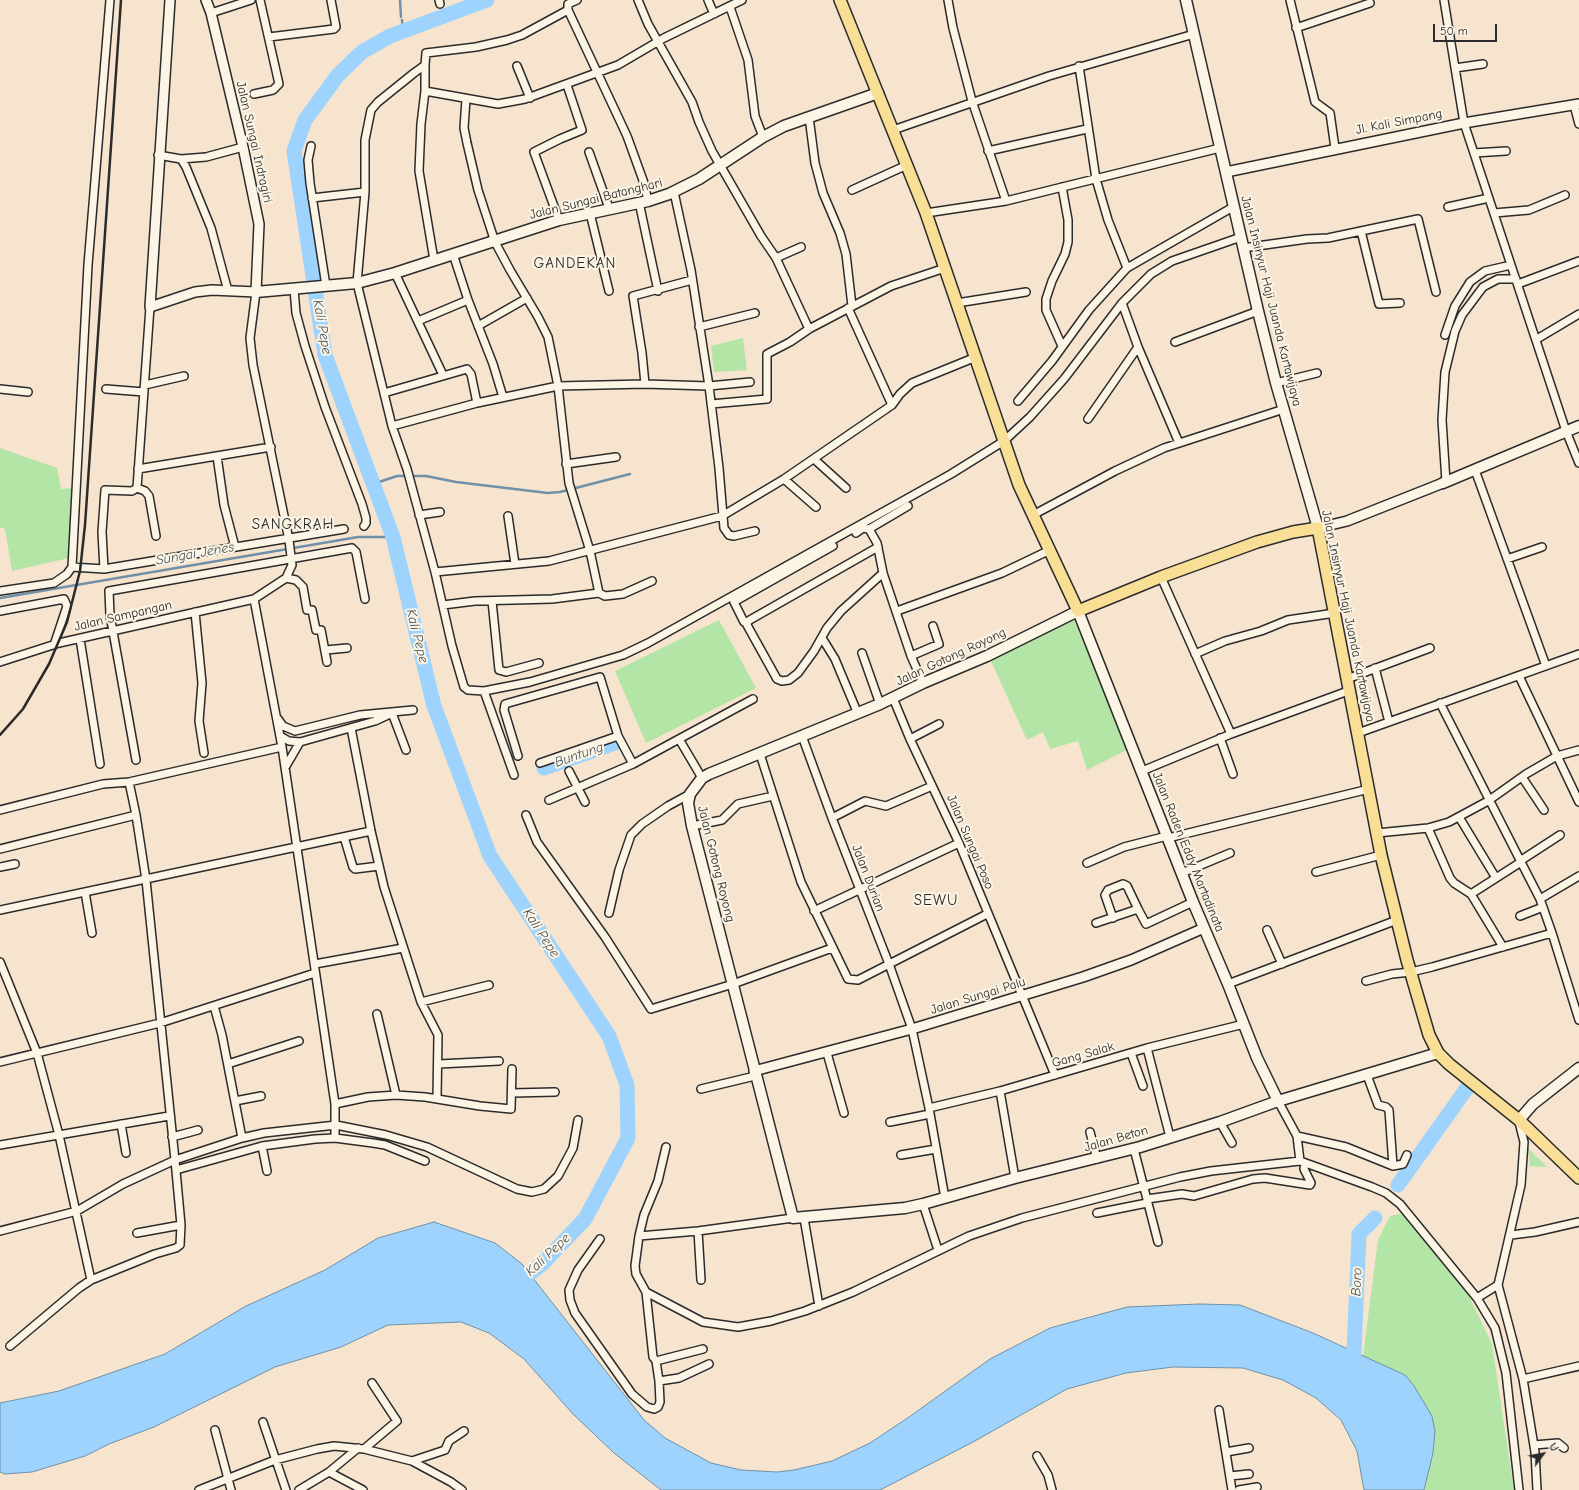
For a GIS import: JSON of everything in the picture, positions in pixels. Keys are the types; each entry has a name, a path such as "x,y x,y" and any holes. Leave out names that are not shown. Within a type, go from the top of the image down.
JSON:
{"main road":[{"path":"840,0 926,213 1019,485 1078,611 1161,577 1257,542 1293,532 1318,528"},
{"name":"Jalan Insinyur Haji Juanda Kartawijaya","path":"1186,0 1258,311 1276,382 1318,528 1335,613 1348,691 1358,733 1377,833 1397,920 1429,1035 1438,1053 1449,1064 1519,1120 1577,1173"},
{"name":"Jalan Sungai Batanghari","path":"256,292 357,283 395,273 452,254 495,242 560,220 609,208 643,202 674,192 720,165 763,137 809,117 878,93"},
{"path":"1444,483 1579,426"},
{"name":"Jalan Gotong Royong","path":"793,1218 692,826 688,803 690,794 702,778 858,714 922,683 987,656 1078,611"},
{"name":"Jalan Raden Eddy Martadinata","path":"1078,611 1193,902 1228,984 1257,1058 1278,1101"},
{"name":"Jalan Beton","path":"793,1218 905,1208 924,1204 1015,1178 1134,1149 1220,1122 1278,1101 1438,1053"},
{"path":"1519,1120 1533,1104 1579,1068"}],"street":[{"path":"0,591 54,583 67,574 72,567 88,258 110,0"},
{"path":"137,488 150,307 158,155 170,0"},
{"name":"Jalan Sungai Indragiri","path":"206,0 211,13 243,147 259,224 256,292"},
{"path":"211,13 251,0"},
{"path":"254,94 273,90 279,84 260,0"},
{"path":"269,37 334,29 336,27 330,0"},
{"path":"577,0 568,4 568,10 627,136 638,166 658,291"},
{"path":"638,0 648,24 692,102 703,131 720,165 776,258 809,329"},
{"path":"708,0 714,14"},
{"path":"426,91 486,103 504,104 530,98 598,74 640,53 658,41 742,0"},
{"path":"948,0 953,28 972,101 1006,201"},
{"path":"1290,0 1315,102 1330,113 1335,148"},
{"path":"1444,0 1464,123 1537,339 1566,431 1579,463"},
{"path":"1296,28 1370,3"},
{"path":"730,7 748,60 754,116 763,137"},
{"path":"434,260 419,171 421,124 426,91 426,53 476,47 507,40 568,10"},
{"path":"893,130 972,101 1079,66 1194,34"},
{"path":"1455,68 1483,64"},
{"path":"425,65 414,72 371,110 365,140 365,192 357,283 392,426 407,469 436,572 452,646 464,687 472,691 484,691 530,682 623,655 648,643 951,474 1004,442 1030,417 1064,379 1122,303 1151,274 1172,261 1241,237"},
{"path":"517,66 530,98"},
{"path":"1079,66 1087,129 1096,179 1108,220 1127,268"},
{"path":"560,220 534,152 582,130 567,85"},
{"path":"466,98 464,128 467,143 478,190 495,242 548,337 558,386 569,483 590,552 599,593"},
{"path":"1577,105 1579,124"},
{"name":"Jl. Kali Simpang","path":"1226,172 1335,148 1464,123 1517,116 1577,105"},
{"path":"809,117 815,163 823,193 840,233 846,254 850,307 892,406"},
{"path":"988,151 1087,129"},
{"path":"311,146 308,160 323,286"},
{"path":"158,155 181,159 206,157 243,147"},
{"path":"926,213 1006,201 1096,179 1153,163 1220,148"},
{"path":"1474,153 1506,151"},
{"path":"589,152 609,208"},
{"path":"181,159 191,177 211,228 228,291"},
{"path":"852,190 907,165"},
{"path":"1062,187 1068,220 1068,242 1065,254 1052,281 1046,298 1046,310 1062,346"},
{"path":"312,198 365,192"},
{"path":"674,192 692,280 709,386 724,528 729,534 734,536 755,531"},
{"path":"1494,213 1530,210 1565,195"},
{"path":"1448,207 1489,198"},
{"path":"1018,401 1052,361 1089,310 1127,268 1233,207"},
{"path":"590,213 609,291"},
{"path":"1243,248 1307,238 1328,238 1418,219 1436,292"},
{"path":"1361,232 1375,294 1379,304 1400,303"},
{"path":"776,258 801,247"},
{"path":"452,254 493,364 503,397"},
{"path":"1318,528 1347,521 1444,483 1442,420 1445,372 1450,330 1455,306 1466,286 1579,261"},
{"path":"711,404 767,399 766,356 809,329 890,286 945,268"},
{"path":"1450,330 1462,315 1479,282 1493,268 1515,275"},
{"path":"395,273 443,375"},
{"path":"645,384 642,353 633,297 692,280"},
{"path":"150,289 168,300"},
{"path":"297,289 296,313 305,346 327,411 361,499 366,518 366,523 364,526"},
{"path":"150,307 195,292 212,290 256,292 250,338 253,365 289,539 292,565 286,578 254,599 282,747 335,1104 336,1138"},
{"path":"957,303 1026,292"},
{"path":"478,326 527,298"},
{"path":"418,322 468,300"},
{"path":"1122,303 1138,347 1178,444"},
{"path":"1175,342 1258,311"},
{"path":"699,327 754,313"},
{"path":"1537,339 1579,314"},
{"path":"1088,419 1138,347"},
{"path":"436,572 549,561 590,552 722,516 784,479 892,406 900,394 912,383 976,357"},
{"path":"384,393 464,369 469,370 477,403"},
{"path":"1276,382 1317,373"},
{"path":"106,389 144,389 184,376"},
{"path":"392,426 477,403 558,386 645,384 709,386 750,382"},
{"path":"0,389 28,392"},
{"path":"1033,515 1121,468 1178,444 1284,409"},
{"path":"138,469 271,447"},
{"path":"217,456 224,505 235,547"},
{"path":"566,464 616,457"},
{"path":"814,459 846,488"},
{"path":"1475,470 1546,666"},
{"path":"784,479 816,507"},
{"path":"104,569 102,532 105,490 132,491 137,488"},
{"path":"137,488 145,491 149,496 156,536"},
{"path":"883,573 841,611 827,628 822,638 798,673 789,680 782,681 777,679 734,602 863,528 869,529 908,506"},
{"path":"420,515 440,512"},
{"path":"508,516 515,564"},
{"path":"72,567 104,569 344,529"},
{"path":"869,529 878,547 883,573 911,656 922,683"},
{"path":"747,623 878,547"},
{"path":"1507,559 1542,547"},
{"path":"136,760 108,596 111,590 291,556 354,549 365,599"},
{"path":"897,611 1002,573 1050,550"},
{"path":"1161,577 1231,734"},
{"path":"286,578 296,580 303,587 307,610 312,610 316,630 321,630 326,650 327,662"},
{"path":"443,605 468,602 552,599 599,593 604,596 623,594 652,581"},
{"path":"0,610 64,599 67,606 54,645"},
{"name":"Jalan Sampangan","path":"0,662 54,645 254,599"},
{"path":"492,601 499,670 506,672 539,663"},
{"path":"195,612 202,683 199,721 204,753"},
{"path":"1195,654 1225,641 1261,631 1288,620 1335,613"},
{"path":"911,656 939,644 933,626"},
{"path":"822,638 835,659 858,714"},
{"path":"80,639 100,764"},
{"path":"326,650 346,648"},
{"path":"1347,679 1430,648"},
{"path":"862,653 880,704"},
{"path":"1358,733 1579,654"},
{"path":"1373,669 1389,722"},
{"path":"1519,676 1579,802"},
{"path":"518,756 504,710 505,704 600,677 618,736 633,764"},
{"path":"484,691 514,775"},
{"path":"1142,771 1220,738 1348,691"},
{"name":"Jalan Sungai Poso","path":"893,698 910,739 959,843 987,914 1023,996 1055,1075"},
{"path":"549,800 559,794 562,795 633,764 753,699"},
{"path":"1440,703 1488,801 1540,899 1579,1020"},
{"path":"276,718 283,726 295,731 360,715 413,710"},
{"path":"280,736 289,741 300,742 375,721 392,713"},
{"path":"392,713 406,750"},
{"path":"910,739 939,724"},
{"path":"351,728 379,866 403,948 421,1002 438,1035 439,1064 437,1098"},
{"path":"540,762 618,736"},
{"name":"Jalan Durian","path":"802,736 859,891 889,964 912,1029 930,1111 945,1198"},
{"path":"1220,738 1233,774"},
{"path":"679,740 702,778"},
{"path":"285,768 288,758 300,742"},
{"path":"0,810 103,784 129,782 282,747"},
{"path":"1377,833 1428,828 1449,822 1488,801 1522,777 1556,756 1579,750"},
{"path":"760,754 800,882 848,979 853,981 858,980 987,914"},
{"path":"569,771 585,802"},
{"path":"1522,777 1544,810"},
{"path":"10,1346 79,1288 91,1280 155,1254 176,1248 180,1245 181,1225 176,1170 146,880 136,815 129,782"},
{"path":"832,818 865,801 886,806 932,786"},
{"path":"1087,863 1124,847 1369,789"},
{"path":"609,913 619,870 631,835 642,824 668,806 690,794"},
{"path":"692,826 722,820 738,804 773,796"},
{"path":"0,849 136,815"},
{"path":"526,815 537,842 604,937 650,1008 656,1009 733,984 832,948"},
{"path":"1459,817 1496,878"},
{"path":"1428,828 1450,878 1454,883 1471,894 1503,947"},
{"path":"0,910 371,831"},
{"path":"1471,894 1560,835"},
{"path":"344,837 353,867 355,869 379,866"},
{"path":"814,911 959,843"},
{"path":"1182,873 1230,853"},
{"path":"1316,872 1382,855"},
{"path":"0,868 15,864"},
{"path":"1540,899 1579,876"},
{"path":"1113,918 1105,895 1108,890 1123,884 1127,886 1146,924 1193,902"},
{"path":"85,892 92,933"},
{"path":"1520,916 1543,907"},
{"path":"1096,924 1138,909"},
{"path":"1228,984 1397,920"},
{"name":"Jalan Sungai Palu","path":"755,1074 1023,996 1131,960 1204,928"},
{"path":"1267,930 1282,964"},
{"path":"1366,982 1392,974 1411,972 1432,967 1552,933"},
{"path":"315,964 403,948"},
{"path":"0,962 37,1053 59,1135 91,1280"},
{"path":"0,1062 160,1023 315,973"},
{"path":"421,1002 489,986"},
{"path":"214,1006 236,1101 242,1138"},
{"path":"377,1014 396,1095"},
{"name":"Gang Salak","path":"890,1122 1147,1048 1244,1024"},
{"path":"228,1064 299,1042"},
{"path":"1147,1048 1170,1137"},
{"path":"827,1052 844,1113"},
{"path":"1131,1053 1143,1086"},
{"path":"439,1064 499,1061"},
{"path":"335,1104 368,1097 396,1095 437,1098 510,1110 512,1109 512,1068"},
{"path":"701,1089 755,1074"},
{"path":"1367,1075 1378,1105 1386,1107 1389,1110 1393,1166"},
{"path":"1000,1091 1015,1178"},
{"path":"512,1093 555,1092"},
{"path":"236,1101 261,1096"},
{"path":"1097,1213 1182,1194 1194,1196 1265,1178 1310,1185 1311,1183 1304,1170 1297,1136 1278,1101"},
{"path":"0,1145 170,1116"},
{"path":"0,1231 77,1211 123,1184 175,1160 242,1138 264,1133 336,1125 386,1135 428,1147 518,1189 532,1192 544,1189 558,1176 574,1148 578,1120"},
{"path":"1519,1120 1523,1137 1524,1163 1510,1235 1498,1285 1523,1379 1534,1444 1537,1490"},
{"path":"1220,1122 1232,1143"},
{"path":"121,1124 126,1153"},
{"path":"172,1137 198,1130"},
{"path":"1090,1132 1097,1159"},
{"path":"1297,1136 1346,1147 1393,1166 1403,1164 1407,1155"},
{"path":"176,1170 262,1146 300,1140 336,1138 385,1145 425,1160"},
{"path":"262,1146 267,1171"},
{"path":"600,1238 578,1270 569,1290 570,1300 575,1312 632,1394 647,1407 654,1409 658,1407 660,1402 656,1361 653,1357 646,1292 640,1283 635,1266 639,1236 644,1215 658,1181 666,1147"},
{"path":"901,1155 936,1149"},
{"path":"1134,1149 1158,1242"},
{"path":"646,1292 703,1322 732,1327 771,1321 818,1306 853,1292 938,1250 999,1224 1212,1171 1303,1162 1372,1186 1386,1193 1400,1204 1477,1298 1495,1328 1506,1373 1519,1490"},
{"path":"924,1204 938,1250"},
{"path":"639,1236 793,1218"},
{"path":"804,1218 818,1306"},
{"path":"1510,1235 1530,1233 1579,1222"},
{"path":"137,1233 181,1225"},
{"path":"698,1230 700,1280"},
{"path":"1477,1298 1498,1285"},
{"path":"656,1361 703,1349"},
{"path":"658,1381 679,1378 709,1364"},
{"path":"1523,1379 1579,1366"},
{"path":"299,1490 329,1472 397,1421 372,1383"},
{"path":"1219,1410 1232,1490"},
{"path":"263,1422 286,1490"},
{"path":"215,1430 232,1490"},
{"path":"412,1461 445,1450 449,1441 464,1431"},
{"path":"1534,1444 1558,1443 1564,1448"},
{"path":"199,1490 275,1460 317,1448 334,1446 361,1448 412,1461 445,1478 462,1490"},
{"path":"1226,1452 1249,1448"},
{"path":"1037,1456 1048,1475 1052,1490"},
{"path":"329,1472 363,1490"},
{"path":"1230,1476 1249,1474"},
{"path":"1239,1490 1257,1487"}],"green space":[{"path":"743,338 747,370 714,372 711,346"},
{"path":"0,448 57,468 61,489 73,488 69,558 12,571 5,529 0,527"},
{"path":"1072,616 1129,749 1087,770 1078,741 1050,749 1043,732 1027,740 990,659"},
{"path":"719,620 756,688 646,743 615,671"},
{"path":"1529,1149 1547,1167 1530,1166"},
{"path":"1405,1213 1469,1296 1492,1344 1514,1490 1424,1490 1433,1453 1435,1431 1405,1375 1363,1356 1378,1240 1390,1216"}],"water":[{"path":"434,1222 495,1243 522,1264 644,1420 665,1438 711,1463 741,1470 777,1472 794,1470 832,1461 870,1443 990,1359 1050,1328 1127,1307 1199,1304 1240,1305 1313,1333 1405,1375 1414,1386 1432,1416 1435,1431 1433,1453 1424,1490 1364,1490 1357,1451 1341,1420 1316,1398 1283,1380 1243,1368 1173,1367 1126,1373 1067,1389 973,1442 880,1490 661,1490 614,1453 573,1414 524,1359 489,1333 461,1322 388,1325 341,1347 275,1367 154,1427 109,1444 85,1456 32,1472 5,1474 0,1472 0,1403 59,1391 165,1354 246,1306 325,1270 378,1238"}],"waterway":[{"path":"400,0 401,17"},
{"name":"Kali Pepe","path":"487,0 390,36 362,52 338,75 305,120 294,151 325,355 393,537 434,706 490,856 609,1036 627,1085 628,1138 585,1219 541,1265 513,1286"},
{"name":"Kali Pepe","path":"390,36 403,29 402,20"},
{"path":"373,484 397,476 426,476 456,482 548,493 560,492 630,474"},
{"name":"Sungai Jenes","path":"0,598 358,537 393,537"},
{"name":"Buntung","path":"544,768 615,743"},
{"name":"Boro","path":"1398,1185 1467,1088"},
{"name":"Boro","path":"1354,1352 1359,1234 1375,1218"}],"railway":[{"path":"0,735 23,709 49,664 67,622 80,571 85,525 121,0"}],"district":[{"name":"GANDEKAN","path":"575,264"},
{"name":"SANGKRAH","path":"293,525"},
{"name":"SEWU","path":"936,901"}]}
